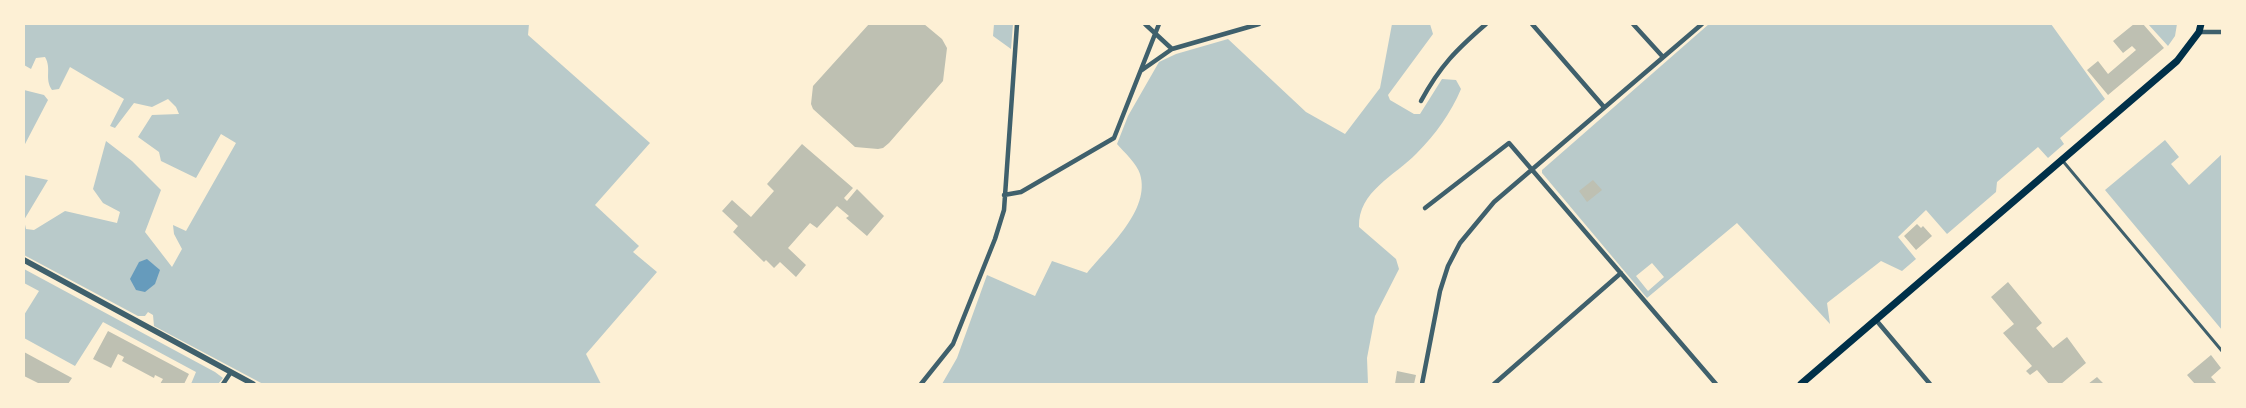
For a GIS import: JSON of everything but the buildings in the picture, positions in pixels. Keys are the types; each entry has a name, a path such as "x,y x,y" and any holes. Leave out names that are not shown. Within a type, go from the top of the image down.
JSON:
{"main road":[{"path":"1801,384 2177,61 2199,32 2201,24"}],"street":[{"path":"921,384 953,344 998,233 1004,210 1017,24"},
{"path":"1145,24 1172,49"},
{"path":"1004,195 1021,192 1110,142 1116,134 1160,24"},
{"path":"1141,71 1172,49 1259,24"},
{"path":"1421,101 1447,60 1486,24"},
{"path":"1532,24 1604,108"},
{"path":"1633,24 1663,57"},
{"path":"1422,384 1440,291 1448,266 1460,244 1494,202 1702,24"},
{"path":"2199,32 2222,32"},
{"path":"1424,208 1510,144 1716,384"},
{"path":"2062,160 2222,351"},
{"path":"24,260 253,384"},
{"path":"1494,384 1621,273"},
{"path":"1876,320 1930,384"},
{"path":"223,384 231,372"}],"shaded area":[{"path":"24,24 529,24 528,35 650,143 595,205 639,246 633,252 657,272 586,354 601,384 263,384 154,326 153,315 148,312 145,316 138,316 24,255 24,220 26,229 34,230 65,211 117,223 120,212 103,203 93,189 106,141 132,161 161,190 145,232 172,267 182,249 174,234 173,225 186,231 236,143 221,134 196,178 161,161 159,152 138,137 152,115 179,114 176,107 168,99 152,107 134,103 115,128 110,126 124,99 70,67 59,89 52,90 45,57 36,58 31,69 24,65"},
{"path":"994,24 1013,24 1011,49 993,36"},
{"path":"1392,24 1430,24 1433,34 1388,95 1390,100 1414,114 1420,114 1442,79 1456,80 1461,89 1452,107 1430,139 1417,153 1379,185 1365,203 1360,214 1359,227 1396,259 1399,269 1375,316 1367,358 1368,384 942,384 957,358 987,275 1035,296 1052,261 1087,273 1116,240 1134,214 1142,188 1140,174 1130,158 1117,144 1128,116 1159,62 1176,54 1228,39 1306,112 1345,134 1380,88"},
{"path":"1709,24 2051,24 2105,99 2060,138 2064,144 2048,158 2038,147 1997,182 1996,192 1947,234 1926,210 1898,237 1916,259 1902,271 1881,261 1827,303 1830,324 1737,223 1647,298 1542,173 1542,170","holes":["1652,263 1664,277 1648,291 1636,276"]},
{"path":"2148,24 2177,24 2175,36 2168,46"},
{"path":"24,90 44,95 48,100 24,146"},
{"path":"2165,140 2179,157 2171,164 2189,185 2222,154 2222,330 2105,190"},
{"path":"24,175 48,180 24,220"},
{"path":"24,269 223,378 218,384 191,384 196,372 103,322 75,366 24,338 24,315 39,291 24,283"}],"water":[{"path":"147,259 160,270 155,284 145,292 136,290 130,279 139,262"}]}
